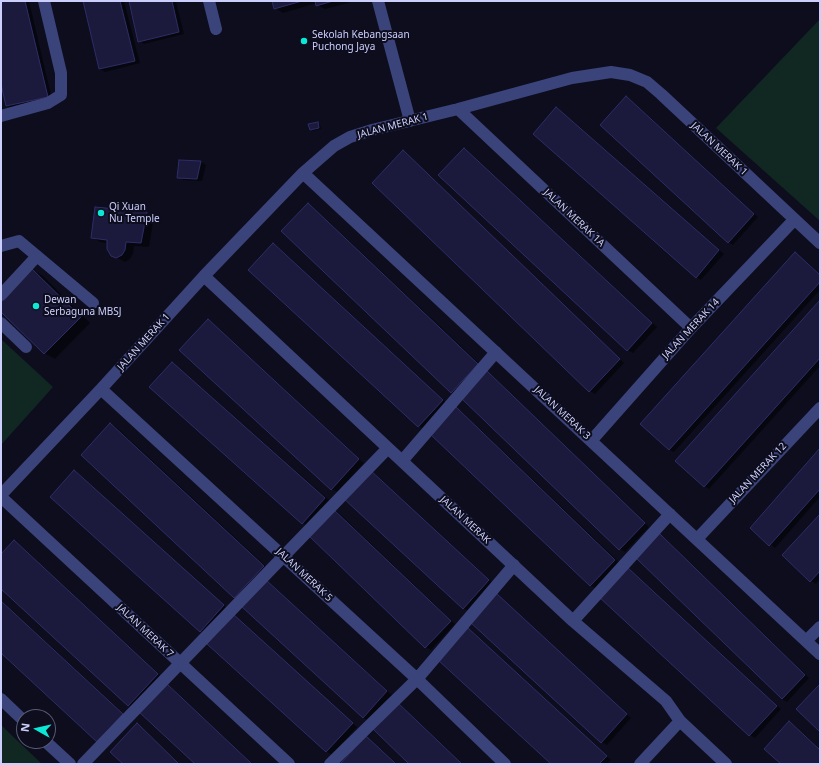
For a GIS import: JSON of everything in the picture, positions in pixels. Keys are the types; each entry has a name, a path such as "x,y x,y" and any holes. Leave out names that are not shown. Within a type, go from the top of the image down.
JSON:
{"street":[{"path":"1,116 48,103 60,95 61,73 44,1"},
{"path":"209,1 216,29"},
{"path":"378,1 410,121"},
{"name":"JALAN MERAK 1","path":"1,496 204,276 303,173 334,146 350,137 372,130 458,109 572,78 611,72 630,75 647,82 820,243"},
{"name":"JALAN MERAK 1A","path":"458,109 691,328"},
{"name":"JALAN MERAK 3","path":"303,173 820,654"},
{"name":"JALAN MERAK 14","path":"591,440 691,328 794,220"},
{"path":"1,246 19,241 93,302"},
{"path":"1,295 37,256"},
{"name":"JALAN MERAK","path":"204,276 573,621 666,701 680,721 726,764"},
{"path":"1,322 26,347"},
{"path":"402,461 496,352"},
{"name":"JALAN MERAK 5","path":"101,389 417,679 505,764"},
{"name":"JALAN MERAK 12","path":"697,539 820,408"},
{"path":"83,764 388,448"},
{"name":"JALAN MERAK 7","path":"1,496 289,764"},
{"path":"573,621 670,514"},
{"path":"330,764 417,679 514,565"},
{"path":"806,641 820,626"},
{"path":"1,699 16,713"},
{"path":"640,764 680,721"},
{"path":"54,749 70,764"}],"green space":[{"path":"820,19 820,221 716,128"},
{"path":"1,339 53,387 1,445"},
{"path":"1,725 16,739 16,749 26,749 42,764 1,764"}],"building":[{"path":"1,1 25,1 48,97 6,106 1,84"},
{"path":"83,1 120,1 135,61 99,69"},
{"path":"129,1 172,1 179,32 138,42"},
{"path":"272,1 302,1 274,9"},
{"path":"315,1 333,1 316,6"},
{"path":"626,96 754,214 728,243 600,125"},
{"path":"556,107 719,250 696,278 533,134"},
{"path":"318,122 319,128 310,130 308,124"},
{"path":"464,148 652,323 627,351 438,175"},
{"path":"403,150 620,359 589,392 372,183"},
{"path":"179,160 201,161 197,179 177,178"},
{"path":"308,203 478,364 451,393 281,231"},
{"path":"95,207 147,212 141,243 126,242 125,250 122,255 116,258 111,256 107,249 107,240 91,238"},
{"path":"273,243 443,400 418,427 248,270"},
{"path":"795,252 820,275 820,282 669,450 640,424"},
{"name":"Dewan Serbaguna MBSJ","path":"32,269 81,317 44,354 1,312 1,301"},
{"path":"820,300 820,358 704,487 675,461"},
{"path":"208,319 359,459 331,490 179,350"},
{"path":"172,362 325,498 302,524 149,387"},
{"path":"487,371 645,523 619,550 461,398"},
{"path":"456,407 615,560 590,586 430,434"},
{"path":"110,423 264,566 234,598 81,455"},
{"path":"820,448 820,489 769,546 750,528"},
{"path":"369,469 489,580 463,609 342,497"},
{"path":"74,470 224,605 200,632 50,497"},
{"path":"332,508 451,621 425,648 307,534"},
{"path":"820,514 820,571 810,582 782,555"},
{"path":"659,533 805,675 782,699 636,558"},
{"path":"14,540 158,674 128,706 1,589 1,554"},
{"path":"627,567 777,706 749,736 599,597"},
{"path":"265,579 387,691 363,718 241,606"},
{"path":"496,593 627,714 601,743 470,622"},
{"path":"1,601 123,714 97,742 1,653"},
{"path":"233,614 353,723 326,752 207,644"},
{"path":"468,628 607,756 599,764 551,764 438,660"},
{"path":"166,683 252,764 195,764 139,712"},
{"path":"820,684 820,732 796,709"},
{"path":"396,701 462,764 409,764 371,727"},
{"path":"789,721 820,750 820,764 781,764 764,749"},
{"path":"137,723 179,764 123,764 110,752"},
{"path":"366,736 396,764 340,764"}],"place":[{"name":"Sekolah Kebangsaan Puchong Jaya","path":"304,41"},
{"name":"Qi Xuan Nu Temple","path":"101,213"},
{"name":"Dewan Serbaguna MBSJ","path":"36,306"}]}
